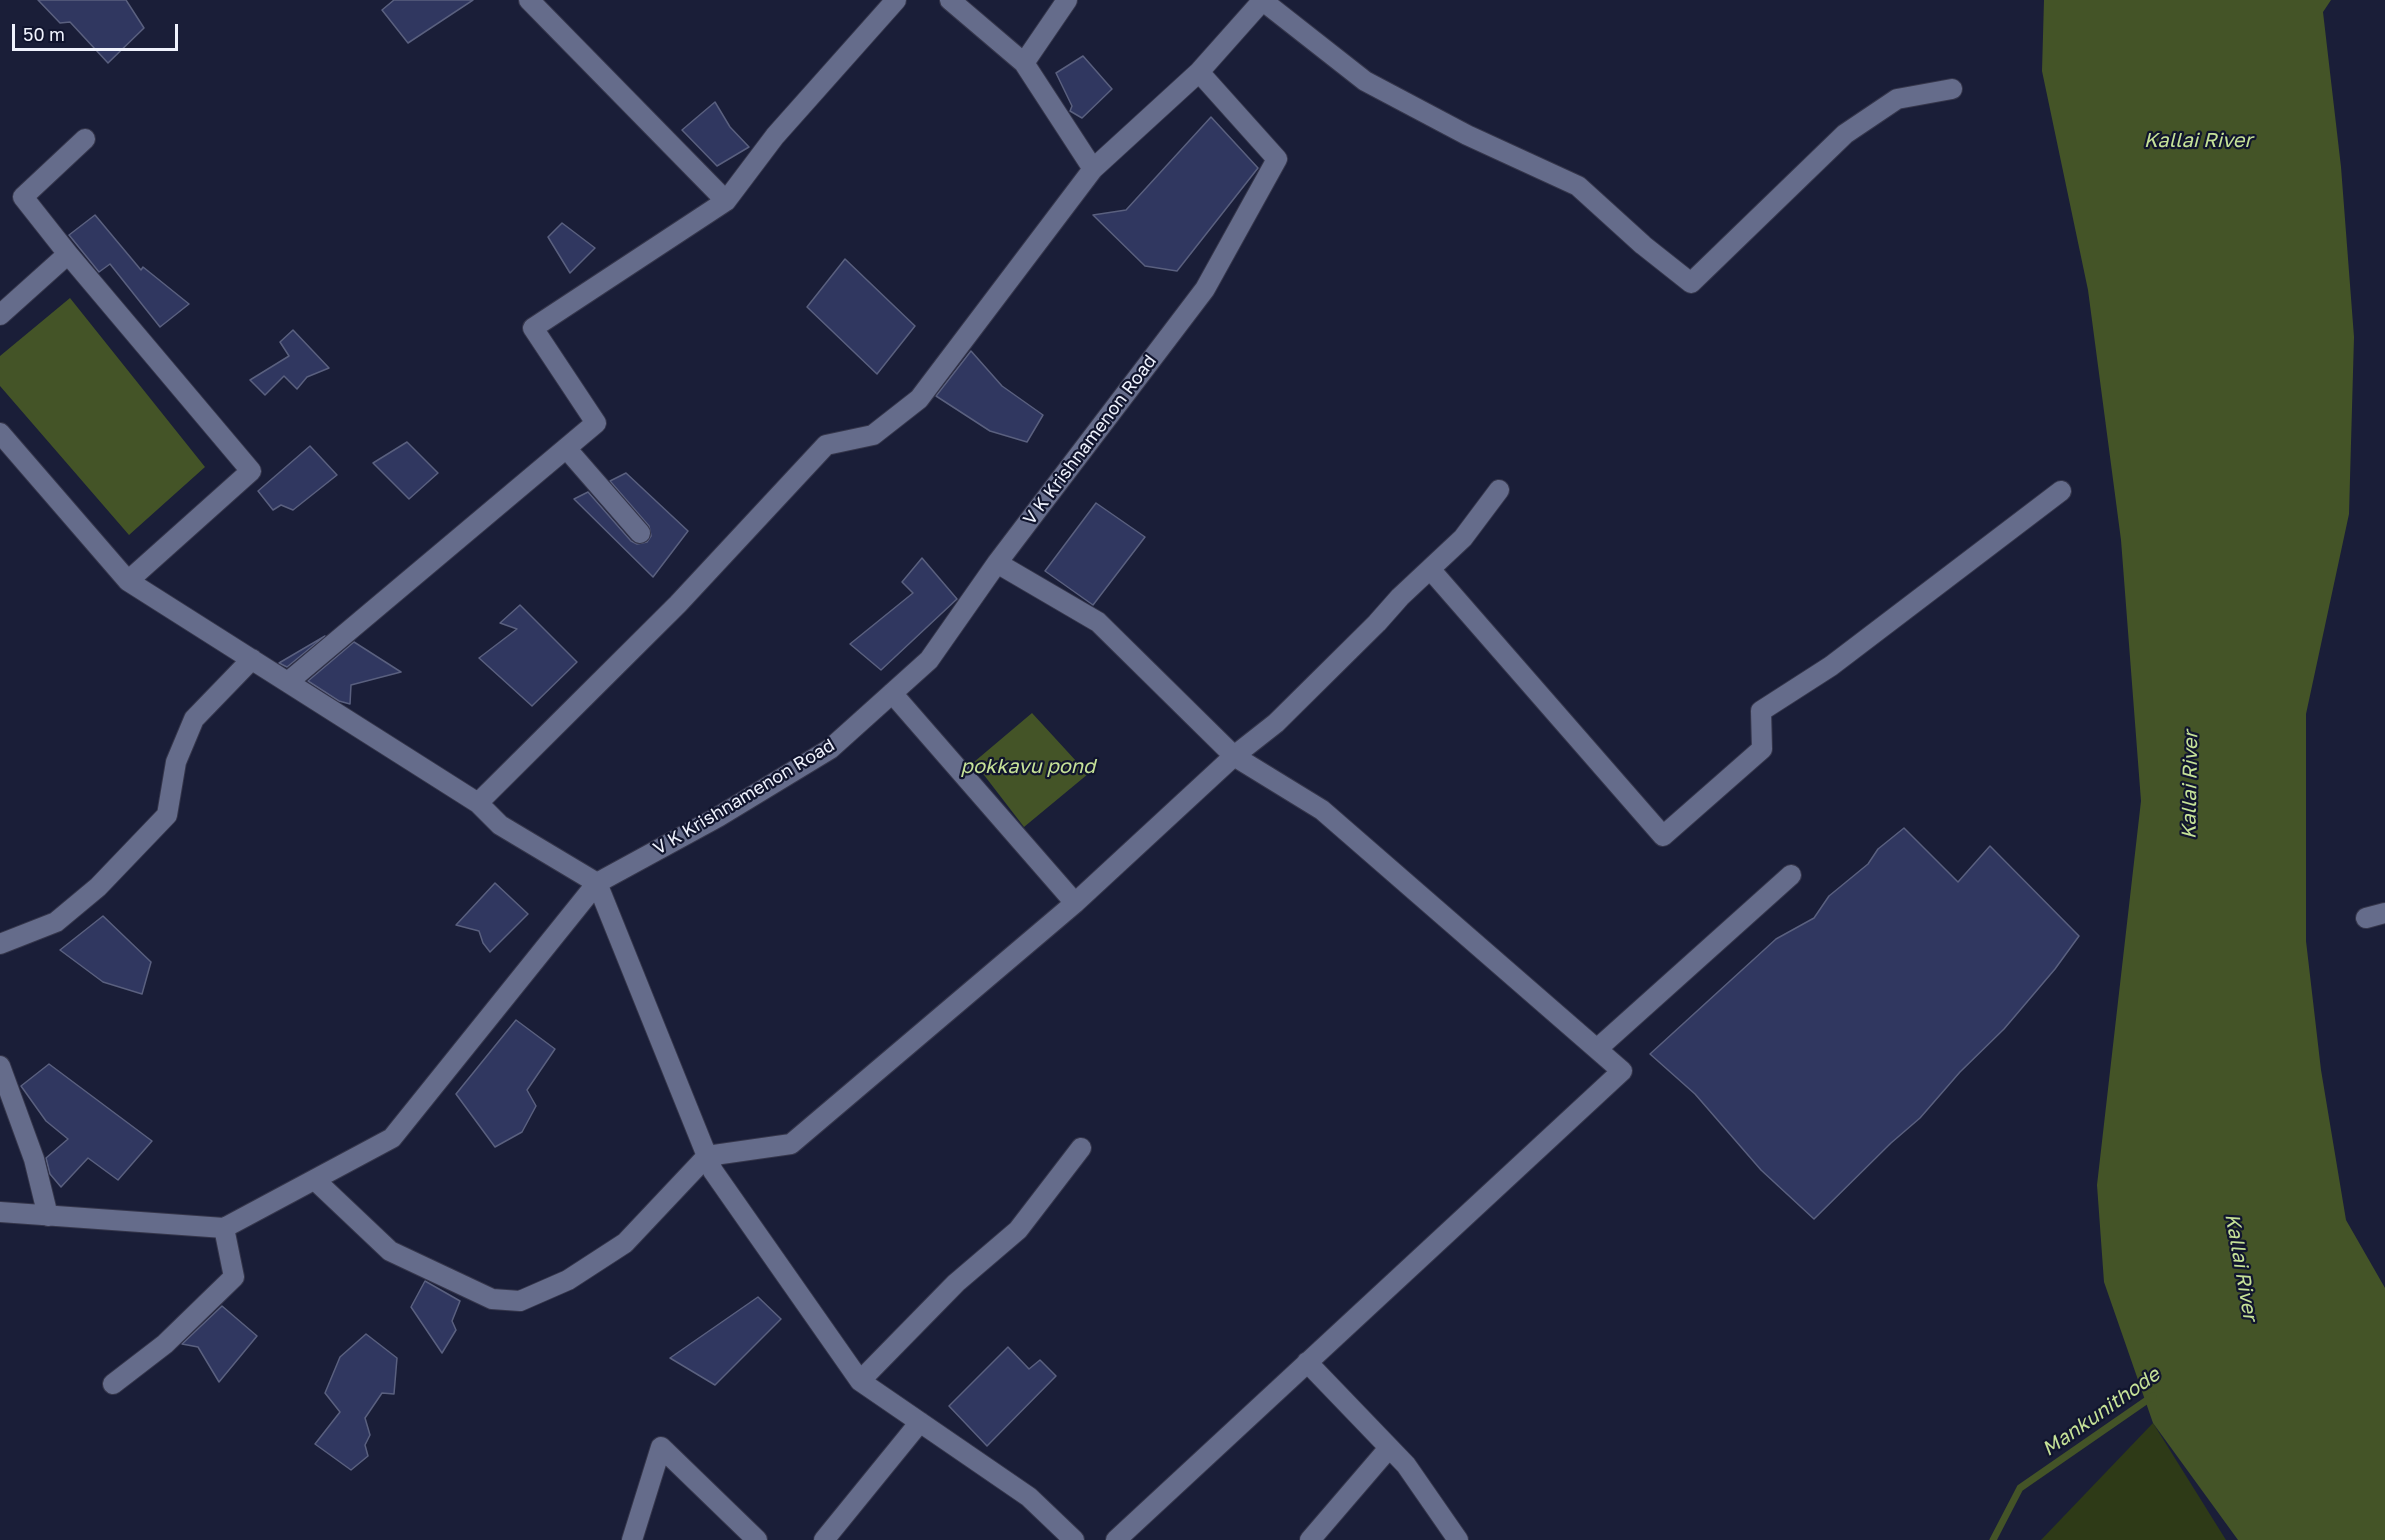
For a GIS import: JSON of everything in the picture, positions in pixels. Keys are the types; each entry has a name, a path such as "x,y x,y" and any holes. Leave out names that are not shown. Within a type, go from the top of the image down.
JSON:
{"street":[{"path":"529,0 726,201"},
{"path":"288,682 596,423 533,328 726,201 775,136 896,0"},
{"path":"950,0 1024,63 1093,169"},
{"path":"1024,63 1067,0"},
{"path":"478,803 678,604 826,444 873,435 919,399 1093,169 1199,72 1263,0 1365,81 1467,135 1578,186 1643,245 1691,283 1845,134 1897,99 1952,88"},
{"name":"V K Krishnamenon Road","path":"224,1228 392,1138 597,883 718,817 830,749 929,660 997,563 1205,289 1278,159 1199,72"},
{"path":"85,139 23,197 251,471 128,581"},
{"path":"0,315 69,254"},
{"path":"0,433 128,581 478,803 500,825 597,883 713,1171 860,1382 1029,1497 1074,1540"},
{"path":"566,448 640,533"},
{"path":"315,1180 390,1251 492,1299 520,1301 568,1280 625,1243 707,1156 791,1144 1075,903 1234,756 1276,723 1463,538 1498,490"},
{"path":"1430,569 1663,836 1762,749 1761,711 1831,666 2061,491"},
{"path":"997,563 1098,622 1234,756 1322,810 1622,1071 1116,1540"},
{"path":"0,944 56,922 98,887 167,814 176,762 194,719 252,659"},
{"path":"892,693 1075,903"},
{"path":"1597,1049 1791,875"},
{"path":"2366,918 2385,913"},
{"path":"0,1066 34,1159 48,1216"},
{"path":"860,1382 956,1283 1018,1230 1081,1148"},
{"path":"0,1212 224,1228 234,1277 165,1344 113,1384"},
{"path":"1307,1362 1406,1465 1458,1540"},
{"path":"824,1540 920,1422"},
{"path":"632,1540 661,1447 757,1540"},
{"path":"1310,1540 1389,1448"}],"shaded area":[{"path":"2153,1423 2226,1540 2041,1540"}],"water":[{"name":"Kallai River","path":"2044,0 2331,0 2323,12 2341,167 2354,337 2349,514 2306,714 2306,941 2321,1070 2346,1220 2385,1288 2385,1540 2238,1540 2153,1423 2104,1282 2097,1185 2141,801 2121,540 2088,290 2042,71"},
{"path":"70,298 205,467 129,535 0,386 0,356"},
{"name":"pokkavu pond","path":"1032,713 1088,774 1024,827 974,762"}],"building":[{"path":"38,0 126,0 144,28 108,63 70,22 60,23"},
{"path":"394,0 473,0 408,43 382,10"},
{"path":"1083,56 1112,89 1082,118 1070,111 1072,106 1056,73"},
{"path":"715,102 730,127 749,147 717,166 682,130"},
{"path":"1211,117 1258,168 1177,271 1145,266 1093,215 1126,210"},
{"path":"95,215 141,270 143,267 189,304 160,327 110,264 99,272 69,235"},
{"path":"562,223 595,248 570,273 548,237"},
{"path":"845,259 915,326 877,374 807,307"},
{"path":"293,330 329,368 307,377 297,389 284,376 265,395 250,380 289,356 280,342"},
{"path":"971,351 1002,386 1043,415 1027,442 990,431 936,396"},
{"path":"407,442 438,473 409,499 373,463"},
{"path":"310,446 337,475 293,510 281,505 273,510 258,491"},
{"path":"626,473 688,531 653,577 574,499 588,492 631,541 637,544 647,542 651,536 649,526 610,481"},
{"path":"1096,503 1145,537 1093,605 1045,571"},
{"path":"922,558 957,599 881,670 850,644 913,593 902,582"},
{"path":"520,605 577,662 532,706 479,658 517,629 500,623"},
{"path":"325,636 287,667 279,663"},
{"path":"354,642 401,672 351,685 350,704 339,701 308,681"},
{"path":"1904,828 1958,882 1990,846 2079,936 2055,969 2004,1029 1960,1072 1920,1118 1891,1143 1814,1219 1761,1170 1695,1094 1650,1054 1776,939 1814,918 1829,896 1868,864 1878,849"},
{"path":"495,883 528,914 490,952 483,943 479,931 456,925"},
{"path":"103,916 151,962 142,994 103,982 60,950"},
{"path":"516,1020 555,1049 527,1090 536,1106 522,1132 495,1147 456,1094"},
{"path":"49,1064 152,1141 118,1180 88,1158 61,1187 50,1174 46,1158 68,1139 46,1121 21,1086"},
{"path":"425,1281 460,1301 452,1321 456,1330 442,1353 411,1307"},
{"path":"758,1297 781,1319 715,1385 670,1358"},
{"path":"222,1306 257,1336 219,1382 198,1347 182,1344"},
{"path":"366,1334 397,1358 394,1394 382,1393 365,1418 370,1435 365,1445 368,1456 351,1470 315,1444 340,1412 325,1393 340,1357"},
{"path":"1008,1347 1029,1369 1040,1360 1056,1376 987,1446 949,1406"}],"waterway":[{"name":"Mankunithode","path":"1993,1540 2020,1488 2153,1396"}]}
